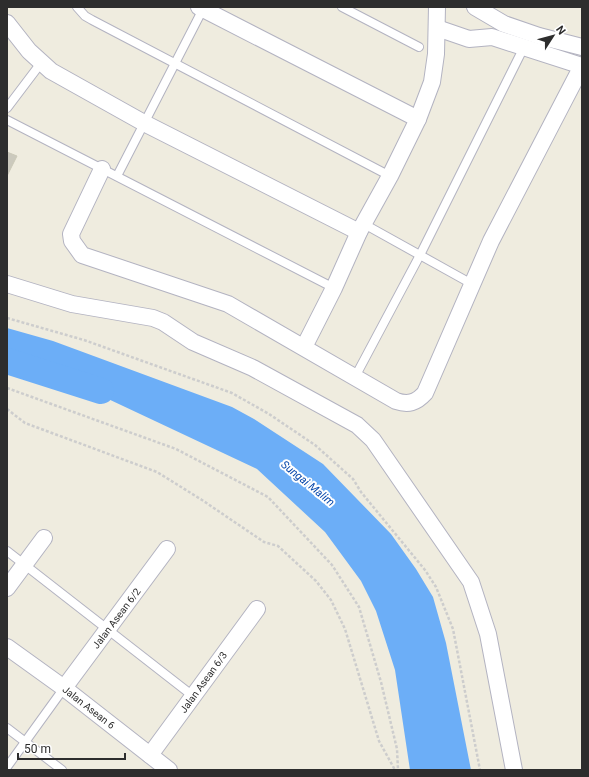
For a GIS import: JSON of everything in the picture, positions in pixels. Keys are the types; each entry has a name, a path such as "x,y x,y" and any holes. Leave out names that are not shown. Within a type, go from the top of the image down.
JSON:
{"street":[{"path":"304,347 418,118 432,82 437,28 437,7"},
{"path":"475,7 504,24 539,36 582,47"},
{"path":"202,8 418,118"},
{"path":"7,23 41,63 51,71 144,123 362,228"},
{"path":"109,173 71,234 72,242 82,254 228,304 396,401 412,403 418,400 425,393 491,242 582,66 524,46 492,37 469,39 437,28"},
{"path":"7,284 72,304 153,318 163,322 193,342 253,368 357,425 364,431 382,454 471,582 488,634 514,770"},
{"path":"7,588 44,538"},
{"name":"Jalan Asean 6/2","path":"64,688 167,549"},
{"name":"Jalan Asean 6/3","path":"150,755 257,609"},
{"name":"Jalan Asean 6","path":"7,647 64,688 169,770"}],"lane":[{"path":"77,7 85,16 92,20 390,176"},
{"path":"342,7 419,47"},
{"path":"109,173 144,123 202,8"},
{"path":"354,377 420,255 524,46"},
{"path":"7,108 41,63"},
{"path":"7,120 334,288"},
{"path":"362,228 420,255 472,284"},
{"path":"7,551 192,696"},
{"path":"7,767 64,688"},
{"path":"7,728 62,770"}],"path":[{"path":"7,318 84,340 232,393 269,414 315,445 353,479 360,492 425,570 436,587 454,629 480,770"},
{"path":"7,388 176,449 268,497 332,565 359,607 397,748 396,770"},
{"path":"7,409 25,423 157,472 202,500 264,542 278,546 316,581 331,600 345,629 380,741 396,770"}],"water":[{"path":"7,328 53,341 232,407 254,419 323,464 391,534 416,569 433,597 446,643 471,770 410,770 395,670 376,611 361,581 325,532 257,469 55,374 7,362"}],"building":[{"path":"7,152 17,156 7,176"}],"waterway":[{"name":"Sungai Malim","path":"7,361 101,391"}]}
